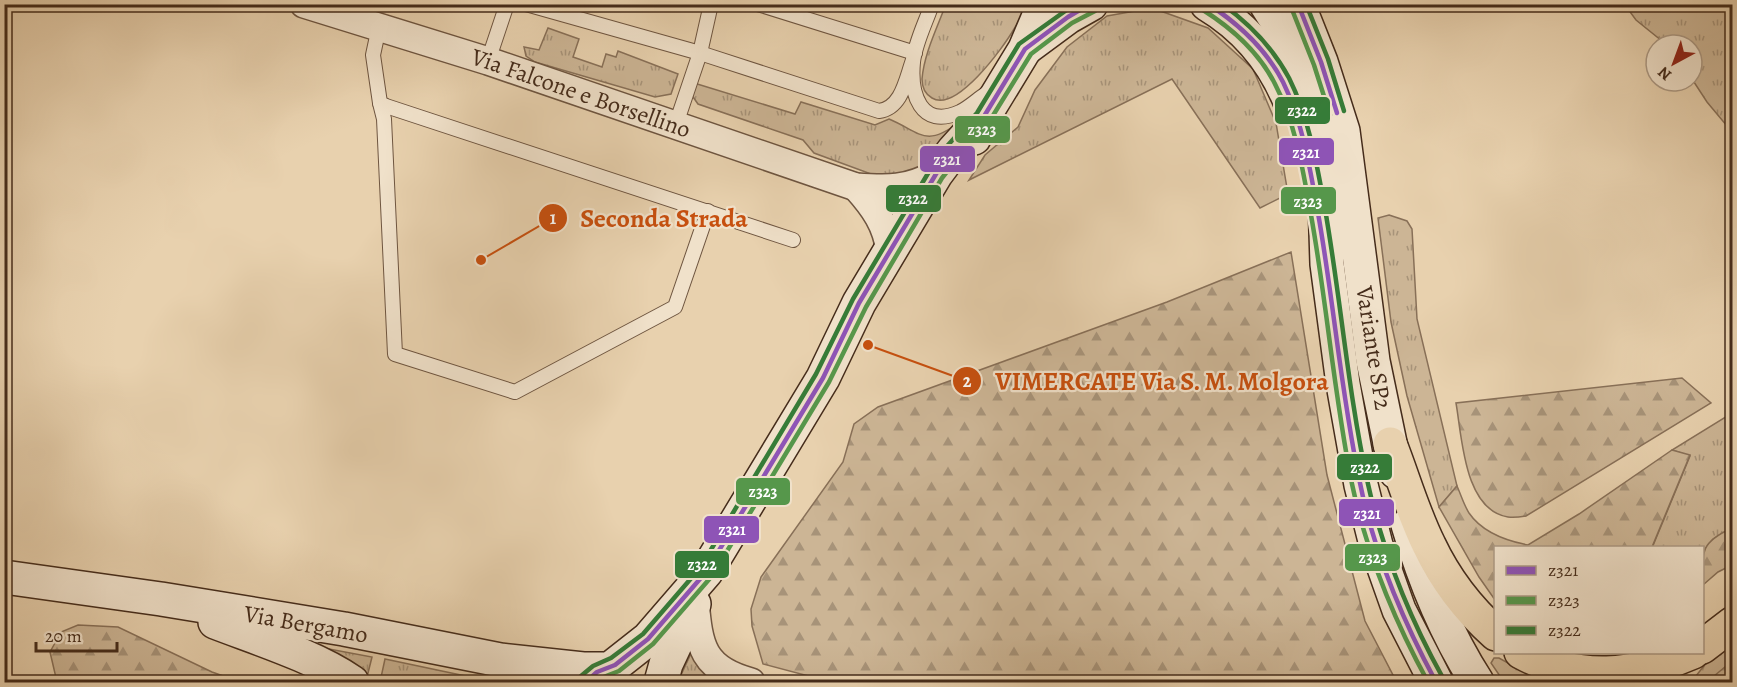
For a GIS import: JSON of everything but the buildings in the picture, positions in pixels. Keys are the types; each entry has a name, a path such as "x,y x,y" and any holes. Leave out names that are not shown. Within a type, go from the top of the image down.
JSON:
{"highway":[{"path":"1390,444 1429,545 1456,591 1476,616 1494,632"},
{"path":"1704,645 1732,624"},
{"path":"1525,654 1551,666 1574,672 1605,674 1641,670 1668,663 1688,654"},
{"path":"1679,682 1696,654"}],"street":[{"name":"Via Falcone e Borsellino","path":"304,4 488,60 856,187 890,189 909,186 936,174"},
{"path":"823,378 854,341 880,303 951,186 983,118 1017,62 1044,4"},
{"path":"1017,62 1063,4"},
{"path":"1017,62 1068,17 1091,4"},
{"path":"1207,4 1246,33 1271,62 1282,81 1299,126 1307,156 1328,264"},
{"name":"Variante SP2","path":"1266,4 1280,26 1295,58 1313,117 1324,168 1328,264 1342,384 1360,485 1376,545 1399,610 1436,682"},
{"name":"Variante SP2","path":"1298,4 1322,62 1343,131 1373,361 1403,507 1416,553 1453,638 1477,682"},
{"path":"659,682 701,587 823,378 859,303 936,174 983,118"},
{"path":"856,187 880,216 890,252"},
{"name":"Via Bergamo","path":"4,578 161,599 344,629 500,660 601,672 638,667 659,682"},
{"path":"601,672 648,639 701,587"},
{"path":"701,587 698,635 704,650 711,660 731,675 752,682"},
{"path":"161,599 310,660 352,682"},
{"name":"Via Bergamo","path":"500,660 534,682"}],"lane":[{"path":"488,60 507,4"},
{"path":"526,4 700,53 879,111 886,110 896,103 932,4"},
{"path":"676,124 700,53 711,4"},
{"path":"758,4 914,57"},
{"path":"379,27 372,55 384,119 395,354 515,392 675,307 708,212"},
{"path":"914,57 913,86 917,101 921,107 933,115 940,116 959,112 1017,62"},
{"path":"380,103 793,240"}],"green space":[{"path":"946,4 1026,5 1016,26 990,63 966,88 942,100 932,98 927,94 922,79 928,51"},
{"path":"1625,5 1732,5 1732,132 1701,93 1704,93 1704,33 1652,33 1636,20"},
{"path":"1152,8 1208,28 1253,69 1276,123 1288,194 1260,208 1172,79 969,180 985,155 1018,127 1035,90 1067,47 1107,16"},
{"path":"548,28 579,39 573,57 602,67 606,54 616,57 618,51 678,74 671,94 655,97 535,62 526,56 524,47 539,50"},
{"path":"694,83 795,114 801,102 875,125 889,119 923,135 938,135 958,123 921,170 892,177 871,174 814,153 803,140 698,104 691,94"},
{"path":"1389,215 1407,221 1412,229 1417,319 1457,486 1439,507 1407,396 1391,322 1378,218"},
{"path":"1291,252 1327,475 1365,621 1394,677 1390,682 831,682 763,664 752,626 751,609 761,577 843,462 854,424 878,407 1167,302"},
{"path":"1682,378 1711,403 1526,516 1508,517 1493,511 1482,501 1474,487 1463,452 1456,403"},
{"path":"1732,413 1732,528 1713,539 1704,551 1704,546 1653,546 1690,456 1672,450"},
{"path":"1672,450 1690,455 1652,546 1494,546 1494,599 1439,507 1457,486 1474,520 1504,538 1528,545 1579,514"},
{"path":"1732,528 1732,565 1718,572 1704,584 1705,550 1708,544 1721,533"},
{"path":"78,625 118,627 212,672 240,682 57,682 50,652 61,632"},
{"path":"1732,638 1732,682 1691,682 1708,661"},
{"path":"313,646 372,657 367,677"},
{"path":"694,647 719,682 684,682 681,680 681,675"},
{"path":"1494,658 1499,658 1530,675 1555,682 1504,682 1491,663"},
{"path":"385,659 494,682 380,682"},
{"path":"1732,661 1732,682 1707,682"}],"transit line":[{"name":"z322","path":"581,676 593,666 611,658 643,634 700,568 816,374 853,299 930,170 948,145 977,113 1019,44 1075,4"},
{"name":"z321","path":"586,682 597,672 615,665 648,639 706,572 823,378 859,303 936,174 983,118 1025,49 1068,17 1090,4"},
{"name":"z321","path":"1208,4 1241,29 1260,48 1283,82 1296,114 1305,146 1318,213 1353,450 1366,509 1390,585 1436,682"},
{"name":"z322","path":"1222,4 1251,28 1276,57 1289,78 1302,109 1312,142 1325,209 1355,415 1374,509 1398,584 1443,678"},
{"name":"z321","path":"1298,4 1321,62 1337,113"},
{"name":"z322","path":"1306,4 1328,59 1344,111"},
{"name":"z323","path":"1291,7 1314,65 1330,115"},
{"name":"z323","path":"1203,10 1235,33 1253,52 1269,72 1288,115 1298,148 1311,215 1340,417 1358,510 1365,536 1393,611 1428,682"},
{"name":"z323","path":"597,682 619,671 653,644 712,576 829,382 866,307 942,178 989,122 1031,54 1072,23 1095,11"}],"place":[{"name":"Seconda Strada","path":"481,260"},
{"name":"VIMERCATE Via S. M. Molgora","path":"868,345"}]}
